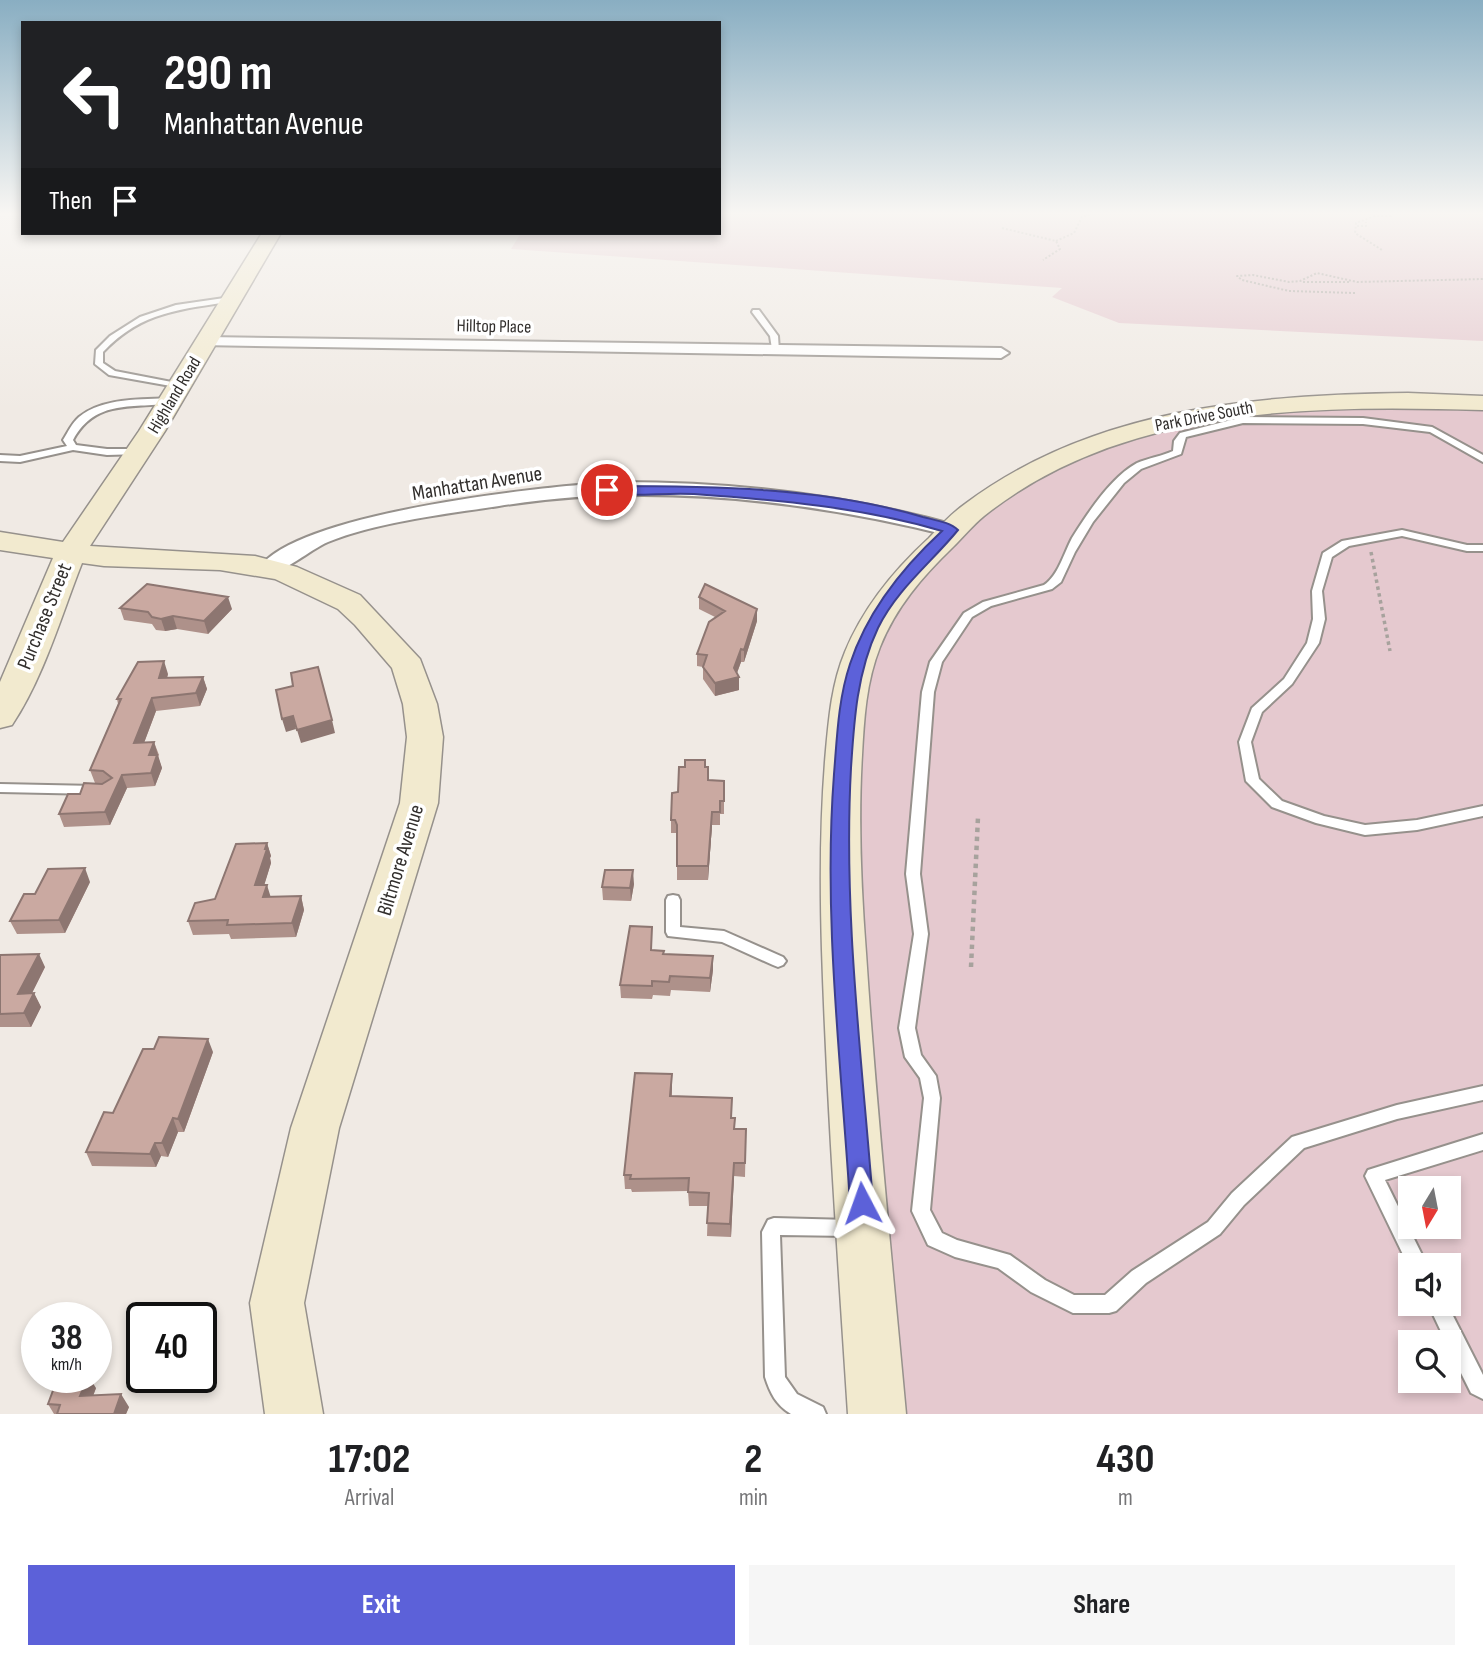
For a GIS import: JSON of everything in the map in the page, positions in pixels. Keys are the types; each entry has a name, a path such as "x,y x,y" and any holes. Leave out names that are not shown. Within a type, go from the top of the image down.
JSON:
{"street":[{"name":"Highland Road","path":"71,552 175,394 244,278"},
{"name":"Hilltop Place","path":"206,342 1001,353"},
{"name":"Park Drive South","path":"877,1414 845,970 839,828 847,711 856,666 871,628 890,596 932,547 1003,489 1097,443 1170,421 1265,405 1320,400 1483,403"},
{"name":"Manhattan Avenue","path":"270,568 289,551 312,539 344,531 482,502 586,490 690,490 819,500 904,515 951,530"},
{"name":"Biltmore Avenue","path":"0,541 104,557 220,561 270,568 316,584 349,602 366,618 408,666 421,704 425,737 419,803 315,1128 277,1303 294,1414"},
{"name":"Purchase Street","path":"0,717 71,552"}],"lane":[{"path":"175,394 112,373 99,364 99,352 124,326 148,314 201,302 231,299"},
{"path":"756,312 774,336 778,349"},
{"path":"73,447 68,440 83,418 98,411 175,394"},
{"path":"1483,459 1432,430 1363,421 1242,420 1183,435 1179,441 1178,452 1134,468 1113,490 1082,532 1056,582 1048,587 987,604 968,615 936,662 928,692 913,861 921,934 907,1028 913,1056 928,1076 932,1098 921,1212 935,1239 955,1248 1003,1261 1038,1286 1073,1304 1109,1304 1139,1277 1214,1228 1238,1199 1298,1142 1397,1112 1483,1093"},
{"path":"0,458 20,459 73,447 107,452 138,452"},
{"path":"1483,548 1467,548 1402,533 1346,543 1327,555 1317,591 1319,619 1313,643 1288,681 1256,711 1245,742 1253,780 1277,804 1321,820 1365,830 1417,825 1483,811"},
{"path":"0,788 107,790"},
{"path":"674,900 673,932 724,937 778,961"},
{"path":"1412,1253 1374,1176 1483,1142"},
{"path":"816,1414 795,1406 779,1392 775,1377 771,1232 774,1226 863,1228"},
{"path":"1443,1316 1478,1386 1483,1389"}],"path":[{"path":"1240,278 1289,291 1354,293"},
{"path":"1271,278 1301,282 1483,279"},
{"path":"1301,282 1308,278"},
{"path":"1339,278 1357,282"},
{"path":"1370,546 1390,651"},
{"path":"971,967 978,817"}],"shaded area":[{"path":"921,278 1483,278 1483,341 1119,323 1052,297 1062,288"},
{"path":"1321,404 1483,407 1483,1414 892,1414 860,996 858,707 878,637 913,580 965,527 1034,481 1110,443 1206,417"}],"building":[{"path":"147,584 228,597 204,621 173,616 161,619 152,617 148,612 120,608"},
{"path":"705,584 757,609 744,650 741,649 734,668 739,677 715,683 703,667 707,655 697,654 709,622 725,611 699,597"},
{"path":"164,661 159,678 203,677 196,693 152,698 134,743 154,742 149,755 157,755 151,773 122,775 105,812 59,814 68,794 80,794 84,783 102,784 112,778 103,771 90,770 121,699 117,699 138,662"},
{"path":"318,667 332,720 297,730 293,716 282,719 276,690 293,686 291,673"},
{"path":"685,760 705,760 708,780 724,781 724,801 720,801 720,812 712,812 708,866 677,866 677,825 675,820 671,820 672,793 678,792 679,767 685,767"},
{"path":"267,843 255,885 267,885 263,897 301,896 292,923 227,925 228,920 188,921 195,903 215,899 236,844"},
{"path":"85,868 59,920 10,921 24,894 35,894 48,869"},
{"path":"605,870 633,870 630,888 602,887"},
{"path":"630,926 652,927 651,950 664,951 663,954 713,956 710,978 670,976 669,982 652,981 652,986 620,985"},
{"path":"39,954 18,994 34,993 24,1013 0,1014 0,955"},
{"path":"159,1037 208,1039 178,1119 173,1118 162,1143 155,1143 150,1154 86,1152 104,1112 113,1113 143,1049 154,1049"},
{"path":"635,1073 672,1074 670,1096 732,1098 731,1118 735,1118 734,1129 746,1129 745,1163 734,1163 730,1224 707,1223 709,1193 688,1192 689,1178 630,1179 631,1175 624,1175"},
{"path":"52,1393 81,1393 80,1396 121,1394 114,1414 57,1414 60,1405 48,1404"}],"route":[{"path":"607,490 690,490 819,500 904,515 951,530 932,547 890,596 871,628 856,666 847,711 839,828 845,970 862,1203"}]}
